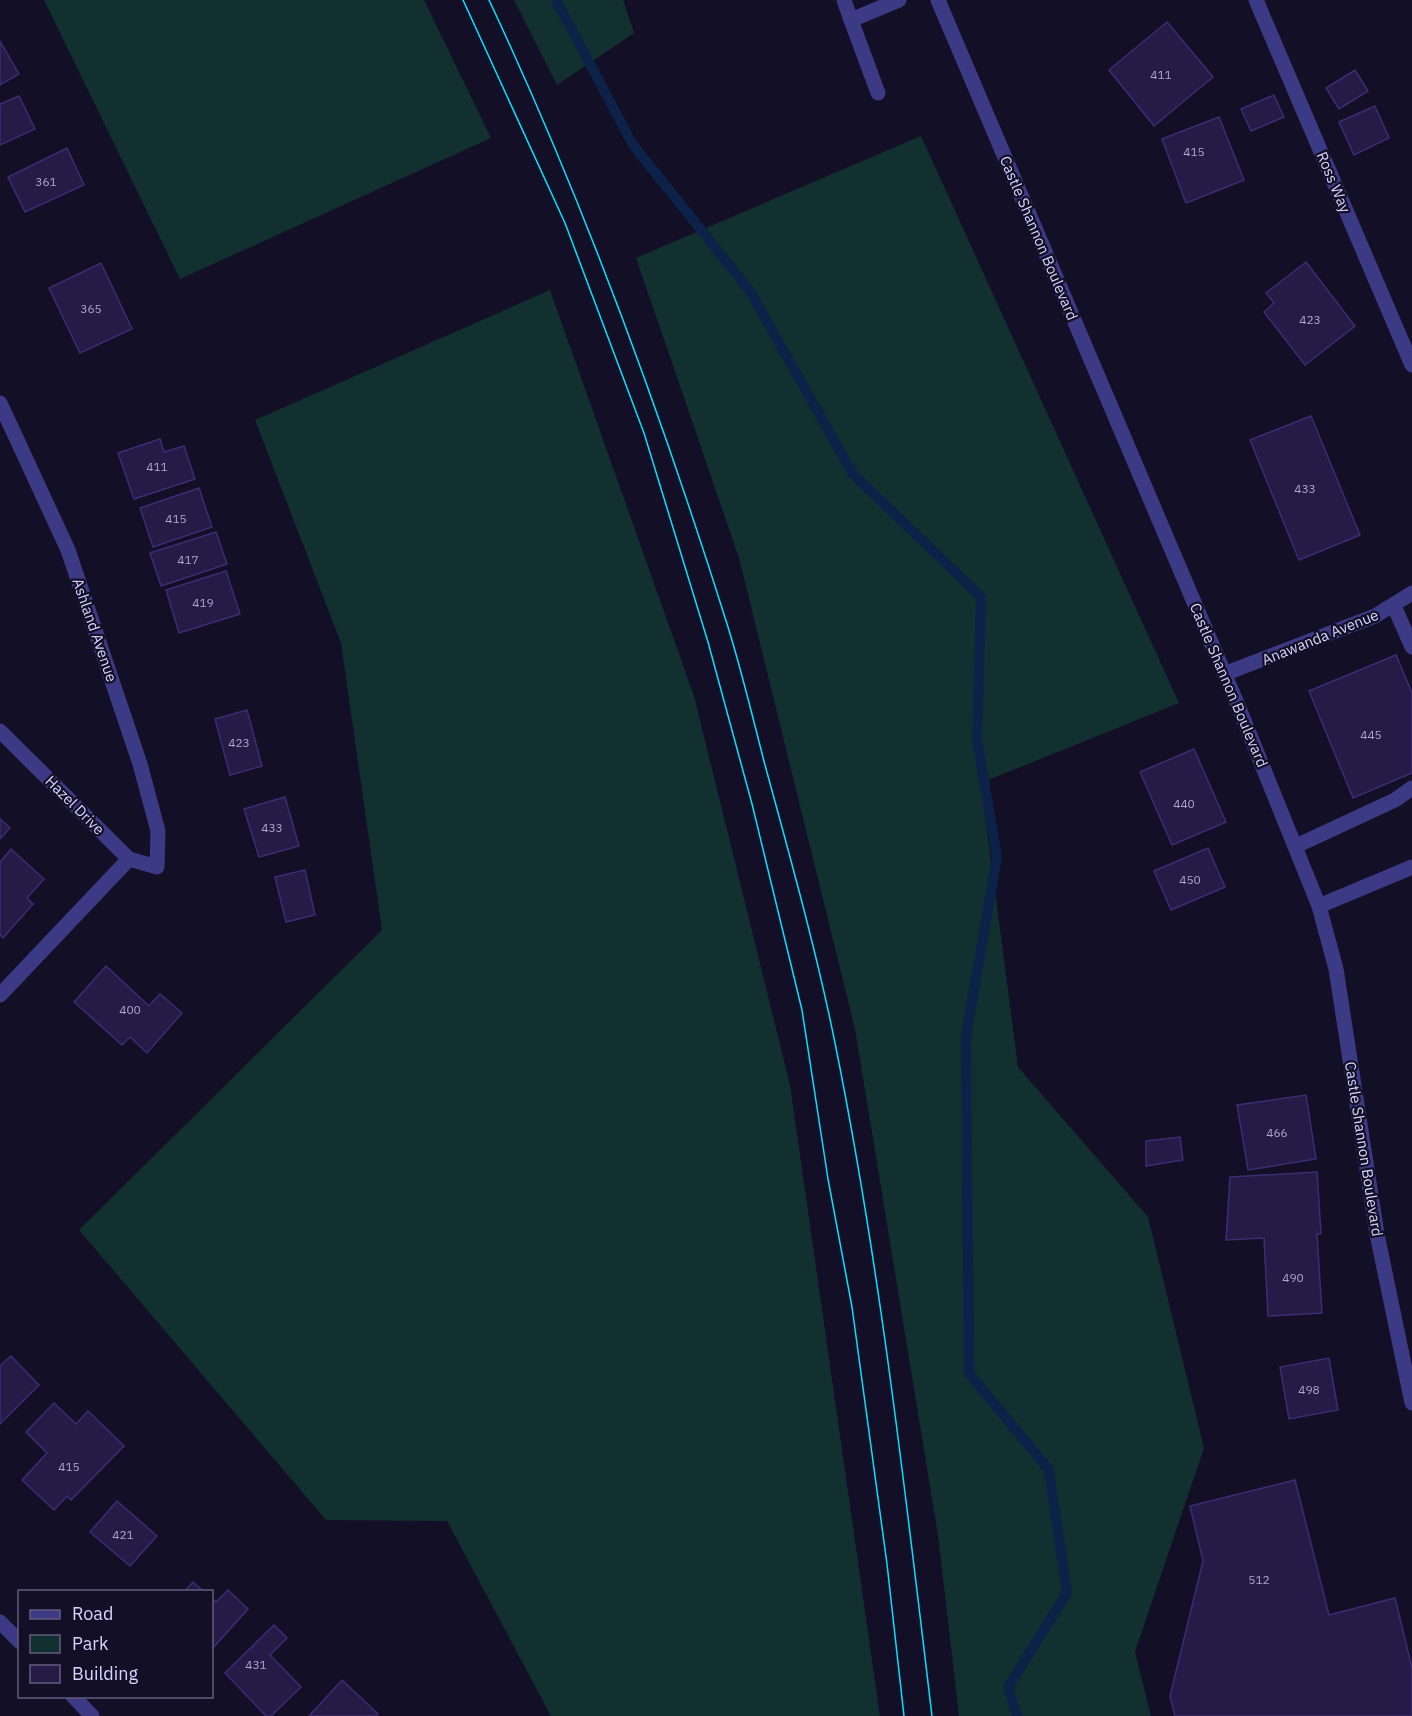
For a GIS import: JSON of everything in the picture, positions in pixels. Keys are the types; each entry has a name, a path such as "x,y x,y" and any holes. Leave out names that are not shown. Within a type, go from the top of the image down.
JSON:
{"street":[{"path":"844,0 878,93"},
{"path":"851,20 899,0"},
{"name":"Castle Shannon Boulevard","path":"938,0 1224,674 1319,906 1336,969 1377,1234 1412,1403"},
{"name":"Ross Way","path":"1256,0 1412,365"},
{"name":"Ashland Avenue","path":"0,403 68,550 143,776 158,831 157,867"},
{"name":"Anawanda Avenue","path":"1224,674 1375,616 1412,593"},
{"path":"1394,606 1412,646"},
{"name":"Hazel Drive","path":"0,731 129,859 157,867"},
{"path":"1296,846 1395,800 1412,788"},
{"path":"0,995 129,859"},
{"path":"1319,906 1412,867"},
{"path":"0,1622 18,1640"},
{"path":"75,1698 92,1716"}],"green space":[{"path":"44,0 424,0 491,138 180,279"},
{"path":"514,0 623,0 634,33 557,85"},
{"path":"921,136 1179,703 981,783 1018,1067 1148,1217 1204,1448 1135,1652 1151,1716 959,1716 938,1535 855,1029 739,558 636,258"},
{"path":"550,290 694,696 790,1085 880,1716 551,1716 447,1521 326,1520 79,1230 382,930 341,643 255,420"}],"building":[{"path":"1167,22 1213,77 1154,126 1109,70"},
{"path":"0,41 19,74 0,85"},
{"path":"1355,70 1368,91 1339,109 1326,88"},
{"path":"1274,95 1284,117 1251,131 1241,109"},
{"path":"19,96 35,129 0,145 0,104"},
{"path":"1375,106 1389,138 1354,155 1339,122"},
{"path":"1219,117 1244,180 1186,203 1162,139"},
{"path":"67,148 84,185 25,212 8,177"},
{"path":"1306,262 1355,326 1305,365 1264,312 1274,303 1266,293"},
{"path":"101,263 132,329 80,353 49,288"},
{"path":"1311,416 1360,535 1299,560 1250,440"},
{"path":"160,439 164,452 184,446 195,479 134,499 118,453"},
{"path":"199,488 212,527 153,547 140,508"},
{"path":"216,532 227,564 161,586 150,553"},
{"path":"226,571 240,614 179,633 166,590"},
{"path":"1396,655 1412,693 1412,773 1353,798 1309,691"},
{"path":"247,710 262,766 230,775 215,719"},
{"path":"1194,749 1226,822 1172,845 1140,772"},
{"path":"285,797 299,846 259,857 244,809"},
{"path":"0,819 10,828 0,839"},
{"path":"1208,848 1225,887 1171,910 1154,871"},
{"path":"11,849 44,879 27,898 33,904 3,938 0,935 0,862"},
{"path":"305,870 315,915 286,922 275,877"},
{"path":"106,966 149,1006 160,994 182,1013 147,1053 130,1037 122,1045 74,1002"},
{"path":"1306,1095 1316,1159 1248,1170 1237,1105"},
{"path":"1180,1137 1183,1160 1146,1166 1146,1141"},
{"path":"1317,1172 1321,1234 1317,1234 1322,1313 1268,1316 1264,1238 1226,1240 1230,1177"},
{"path":"11,1356 39,1385 0,1424 0,1366"},
{"path":"1329,1358 1338,1410 1289,1419 1280,1367"},
{"path":"54,1403 76,1424 88,1411 124,1446 71,1500 67,1496 54,1510 22,1480 47,1453 26,1432"},
{"path":"1295,1480 1329,1615 1395,1598 1412,1668 1412,1716 1175,1716 1170,1696 1203,1561 1190,1506"},
{"path":"117,1501 157,1536 130,1566 90,1532"},
{"path":"193,1582 202,1590 186,1590"},
{"path":"228,1590 248,1609 213,1648 213,1599 216,1602"},
{"path":"274,1625 287,1638 270,1655 301,1687 271,1716 266,1716 225,1673"},
{"path":"342,1680 378,1714 376,1716 309,1716"}],"waterway":[{"path":"556,0 633,145 750,291 853,474 981,597 977,740 997,857 966,1036 969,1373 1049,1470 1067,1593 1008,1687 1017,1716"}],"tram line":[{"path":"463,0 565,223 644,433 708,642 752,804 802,1010 828,1179 852,1307 887,1564 904,1716"},
{"path":"489,0 524,76 589,231 676,467 733,644 802,903 835,1043 865,1210 890,1378 932,1716"}]}
